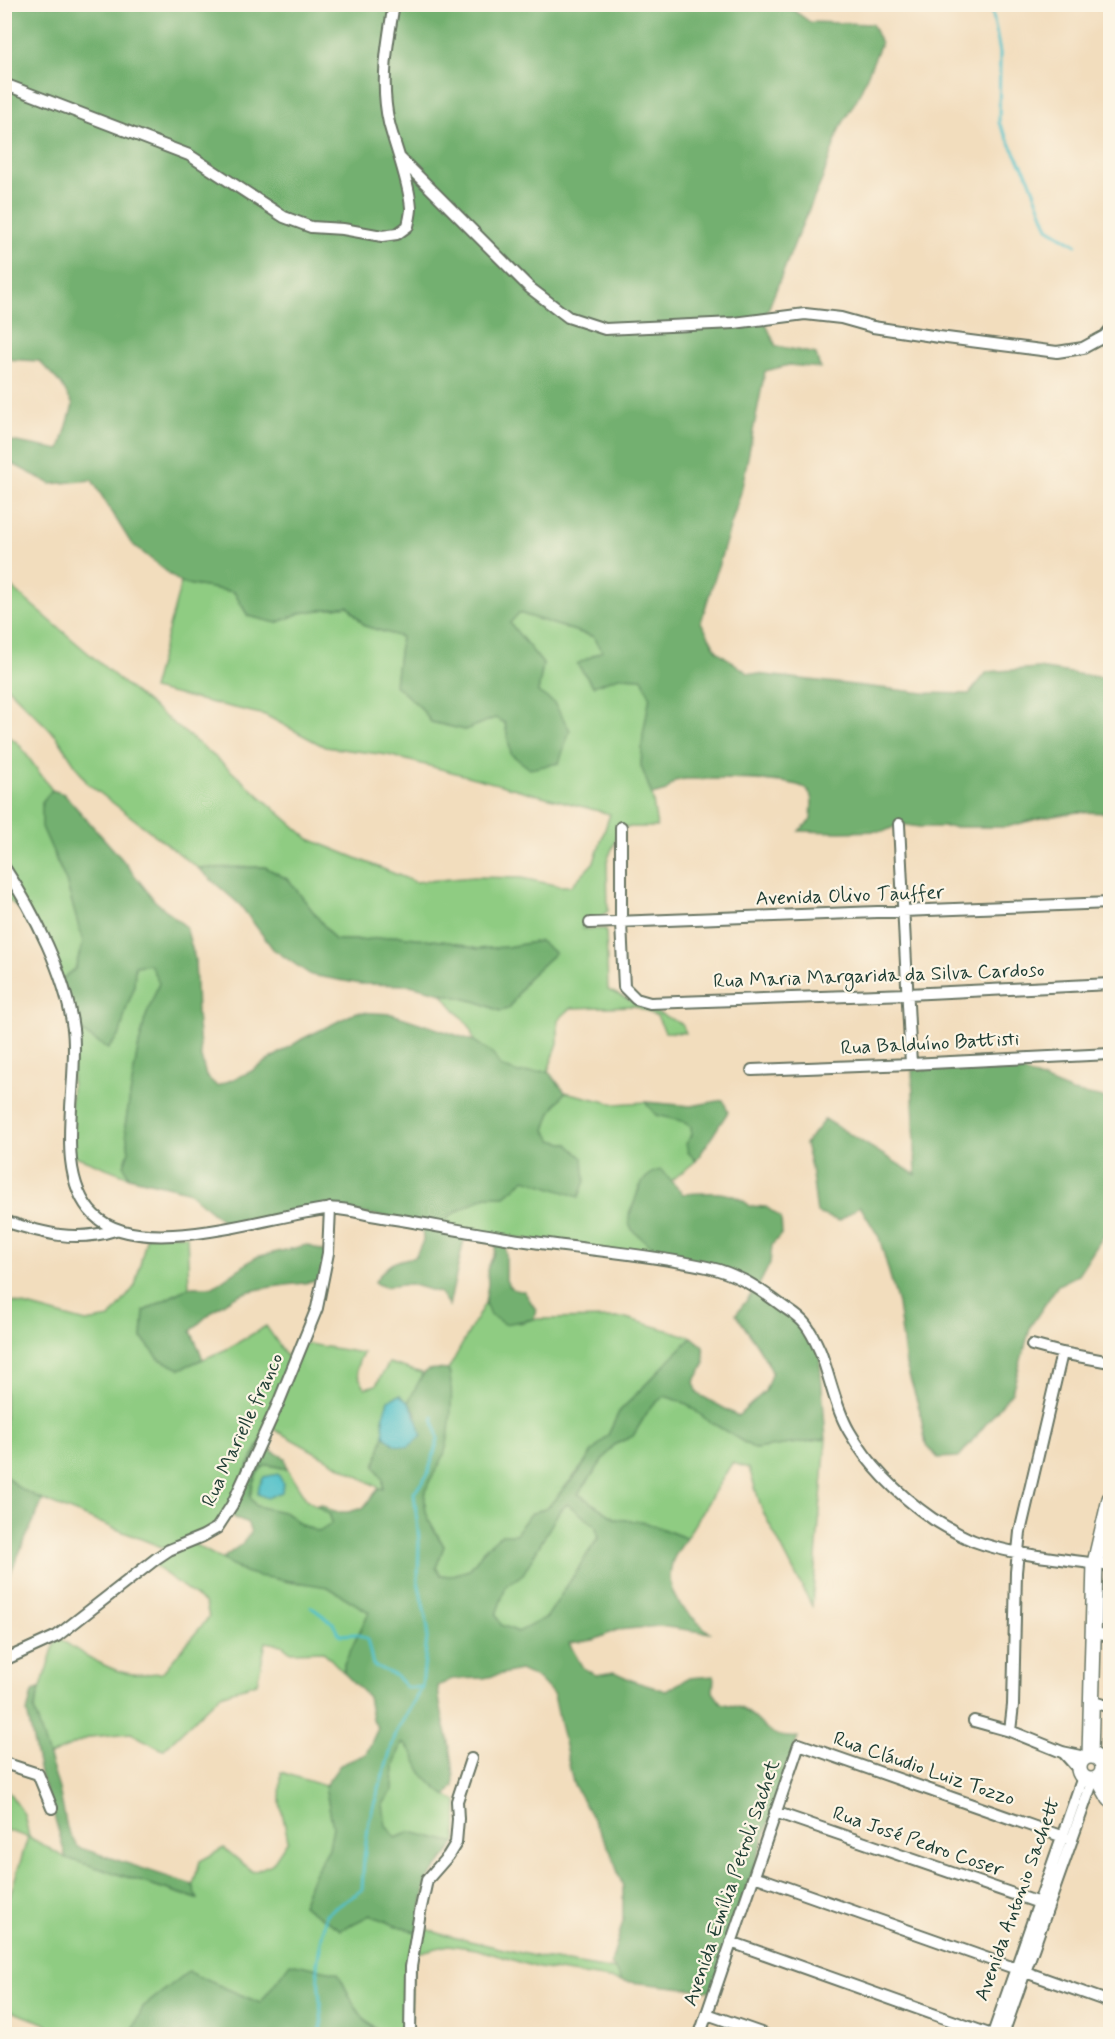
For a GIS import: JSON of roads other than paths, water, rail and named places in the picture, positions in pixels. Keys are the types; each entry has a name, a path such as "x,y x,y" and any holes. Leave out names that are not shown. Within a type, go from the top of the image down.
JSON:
{"street":[{"path":"4,84 189,155 284,217 311,227 343,229 382,236 397,234 408,226 411,208 400,158 389,123 384,85 394,4"},
{"path":"400,158 530,288 568,317 605,329 734,324 805,314 841,318 873,327 939,337 1058,352 1083,348 1105,336 1110,330"},
{"path":"900,824 911,1064"},
{"path":"621,827 621,923"},
{"path":"4,867 40,927 61,980 73,1026 75,1064 70,1132 71,1168 81,1197 94,1215 115,1230"},
{"name":"Avenida Olivo Tauffer","path":"590,923 1110,903"},
{"name":"Rua Maria Margarida da Silva Cardoso","path":"621,923 624,987 636,999 650,1003 1110,984"},
{"name":"Rua Balduíno Battisti","path":"752,1070 1110,1054"},
{"path":"4,1221 48,1234 95,1236 115,1230 147,1235 187,1235 330,1208 506,1238 674,1261 709,1267 739,1276 758,1287 804,1322 819,1348 847,1428 873,1466 906,1498 936,1521 974,1541 1017,1552 1104,1565"},
{"name":"Rua Marielle franco","path":"4,1660 57,1636 157,1558 217,1528 232,1505 256,1453 317,1308 328,1253 330,1208"},
{"path":"1032,1345 1110,1362"},
{"path":"1010,1731 1013,1705 1017,1552 1062,1353"},
{"name":"Avenida Antonio Sachett","path":"991,2034 1020,1970 1090,1768 1101,1704 1104,1565 1110,1498"},
{"name":"Avenida Antonio Sachett","path":"1104,1565 1110,1542"},
{"path":"974,1721 1010,1731 1062,1752 1090,1768 1110,1799"},
{"name":"Avenida Emília Petroli Sachet","path":"700,2034 799,1744"},
{"name":"Rua Cláudio Luiz Tozzo","path":"799,1744 1067,1839"},
{"path":"410,2034 411,1967 420,1911 428,1880 456,1843 457,1801 471,1759"},
{"path":"4,1763 38,1774 52,1808"},
{"name":"Rua José Pedro Coser","path":"775,1812 1044,1904"},
{"path":"754,1876 1110,2002"},
{"path":"731,1942 991,2034"},
{"name":"Avenida Antonio Sachett","path":"1003,2034 1020,1970"},
{"path":"707,2014 764,2034"}],"water":[{"path":"400,1395 413,1409 422,1436 408,1447 395,1445 384,1435 383,1417 388,1400"},
{"path":"278,1474 283,1483 282,1492 267,1498 258,1494 264,1477"}],"waterway":[{"path":"991,4 1000,53 999,123 1029,178 1048,228 1076,245"},
{"path":"319,2034 322,2025 317,1964 326,1914 362,1890 369,1821 396,1733 422,1687 428,1628 418,1581 419,1540 414,1493 428,1474 438,1439 433,1417"},
{"path":"311,1607 333,1623 340,1635 357,1634 367,1639 373,1665 396,1676 407,1688 422,1687"}]}
